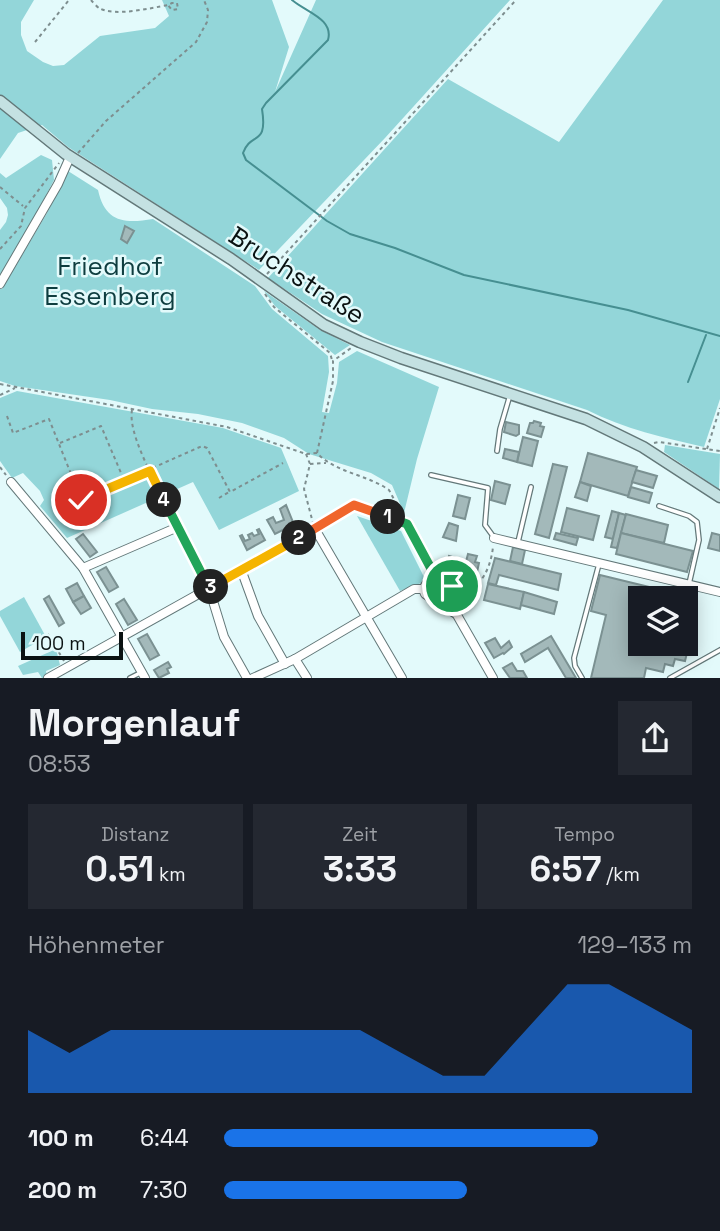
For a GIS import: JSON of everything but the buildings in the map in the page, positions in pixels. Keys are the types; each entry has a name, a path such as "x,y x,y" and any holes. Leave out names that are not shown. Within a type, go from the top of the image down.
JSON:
{"street":[{"name":"Bruchstraße","path":"0,101 70,157 230,259 261,284 324,325 360,342 586,419 643,447 720,497"},
{"path":"0,284 58,184 70,157"},
{"path":"10,482 83,568 144,675"},
{"path":"83,568 178,527 209,588 224,637 247,678"},
{"path":"48,678 242,572 314,529 401,678"},
{"path":"494,538 720,592"},
{"path":"242,572 258,616 285,664"},
{"path":"423,589 428,581 437,580 493,678"},
{"path":"253,678 295,659 414,589 423,589"},
{"path":"423,589 431,599 456,614"},
{"path":"295,659 307,678"}],"lane":[{"path":"497,451 500,429 511,394"},
{"path":"431,475 488,488 485,525 494,538"},
{"path":"518,542 531,487"},
{"path":"163,498 178,527"},
{"path":"659,506 690,516 697,522 699,540 689,584"},
{"path":"582,678 574,658 600,562"},
{"path":"670,678 720,650"},
{"path":"131,678 144,675"}],"path":[{"path":"35,42 69,0"},
{"path":"91,0 99,8 112,11 169,5"},
{"path":"0,249 22,226 24,208 70,157 106,121 196,41 207,22 208,10 204,0"},
{"path":"317,453 333,381 333,361 330,353 274,307 261,284 315,220 516,0"},
{"path":"0,187 24,208"},
{"path":"333,361 355,345"},
{"path":"0,384 227,427 306,454 317,453"},
{"path":"0,395 15,388"},
{"path":"706,450 720,408"},
{"path":"132,409 130,418 163,498"},
{"path":"6,416 13,433 49,419 81,500"},
{"path":"59,444 101,426 124,482"},
{"path":"643,447 659,442 720,451"},
{"path":"76,502 204,446 230,492"},
{"path":"317,453 327,463 379,483 389,490 435,576 445,576 452,586 469,590 477,586 493,554 494,538"},
{"path":"306,454 310,464 304,489 314,529 354,505 407,524"},
{"path":"219,498 283,463"},
{"path":"310,464 327,463"},
{"path":"0,467 10,482"},
{"path":"48,634 68,668"}],"green space":[{"path":"0,0 34,0 21,22 21,35 27,51 53,66 64,65 100,36 155,28 169,16 162,0 272,0 289,47 275,92 316,0 510,0 385,138 259,270 68,147 42,125 18,133 0,159"},
{"path":"663,0 720,0 720,399 704,447 630,428 587,410 382,342 322,314 268,278 448,79 559,142"},
{"path":"41,155 52,160 54,180 21,243 0,276 0,230 8,215 0,198 0,173 6,178"},
{"name":"Friedhof Essenberg","path":"68,171 98,190 105,209 111,215 133,221 153,219 255,286 272,309 328,356 329,372 322,412 329,413 339,362 357,351 439,387 404,513 392,485 371,473 309,454 284,438 242,423 15,386 0,381 0,289 47,213"},
{"path":"264,291 320,330 350,345 335,355 275,306"},
{"path":"17,391 223,428 281,448 299,491 219,530 193,482 67,538 40,506 44,500 40,491 23,473 12,478 0,461 0,398"},
{"path":"665,445 720,454 719,489 664,452"},
{"path":"357,516 401,531 424,577 421,583 400,591"},
{"path":"24,597 46,637 20,652 0,616 0,611"},
{"path":"56,649 60,665 46,671 47,677 42,678 38,672 23,675 18,666"}],"waterway":[{"path":"292,0 323,21 329,33 328,40 266,103 262,109 263,129 261,134 246,146 243,153 246,160 327,221 350,234 464,275 628,310 720,336"},
{"path":"688,382 706,335"}],"route":[{"path":"81,500 150,471 209,588 354,505 407,524 435,576 445,576 452,586"}]}
